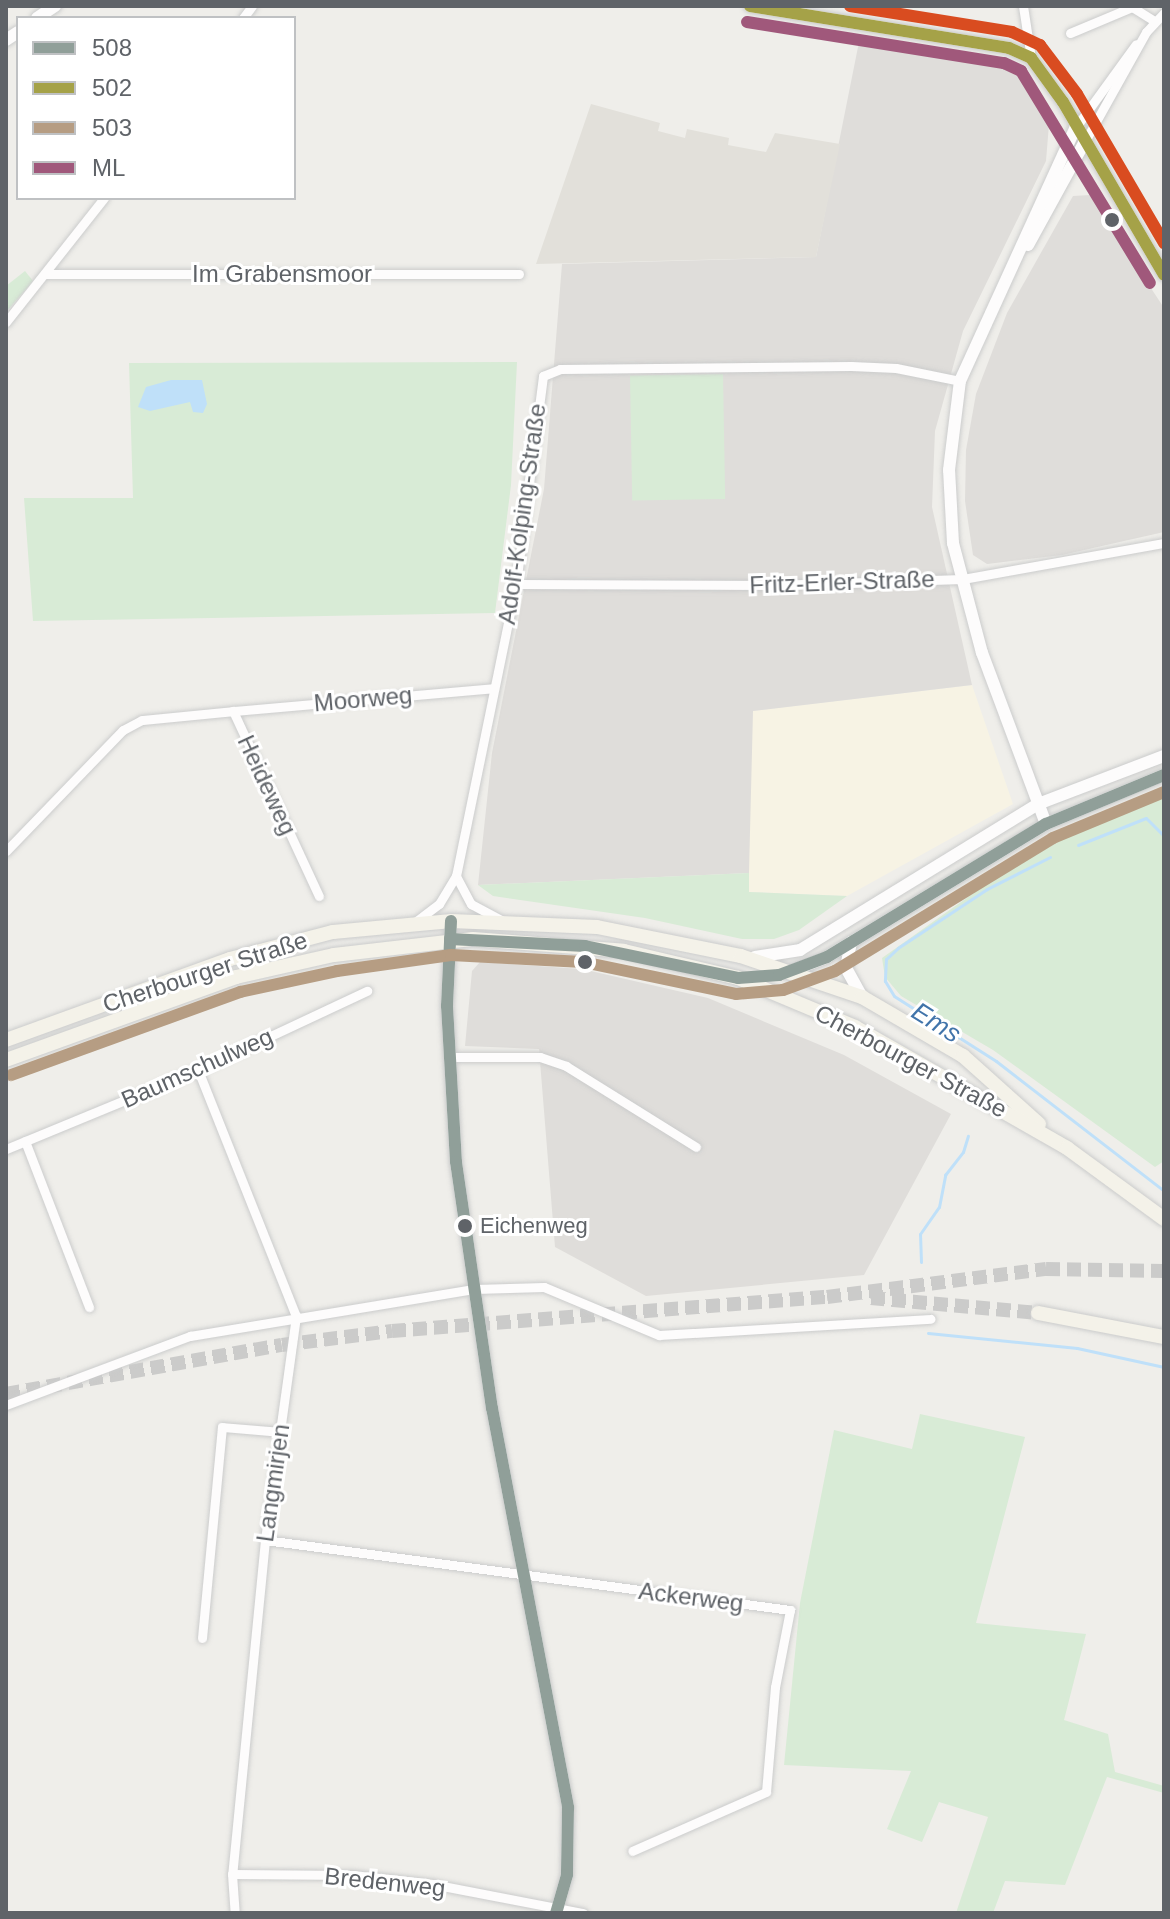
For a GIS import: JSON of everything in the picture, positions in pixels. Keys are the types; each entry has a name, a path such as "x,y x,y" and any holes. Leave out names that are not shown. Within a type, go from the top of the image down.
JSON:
{"main road":[{"name":"Cherbourger Straße","path":"6,1040 282,943 415,922 504,922 636,932 741,956 862,997 963,1056 1067,1148 1164,1219"},
{"name":"Cherbourger Straße","path":"6,1060 248,974 450,939 611,949 738,978 794,999 902,1051 1067,1148"},
{"path":"738,978 756,980 791,971 794,999"},
{"path":"1038,1313 1164,1337"}],"street":[{"path":"750,6 1009,48 1031,58"},
{"path":"1023,6 1031,58 1164,275"},
{"path":"1070,33 1132,7 1154,21"},
{"path":"1016,262 1146,32 1164,13"},
{"path":"1046,824 986,665 952,532 949,470 960,381 1076,127 1120,60 1146,32"},
{"path":"6,322 102,200"},
{"name":"Im Grabensmoor","path":"45,274 519,274"},
{"name":"Adolf-Kolping-Straße","path":"415,922 439,904 456,876 516,584 543,376 560,369 851,366 896,368 960,381"},
{"name":"Fritz-Erler-Straße","path":"516,584 772,585 963,579 1164,543"},
{"name":"Moorweg","path":"233,711 494,688"},
{"name":"Heideweg","path":"6,851 123,730 142,720 233,711 319,896"},
{"path":"741,956 764,958 800,950 1038,804 1164,756"},
{"path":"791,971 851,942 1046,824 1164,775"},
{"path":"456,876 471,904 504,922"},
{"path":"451,921 449,1057 456,1162 522,1575 568,1808 567,1875 557,1910"},
{"path":"851,942 846,968 862,997"},
{"path":"791,971 800,950"},
{"name":"Baumschulweg","path":"6,1149 198,1070 367,991"},
{"path":"449,1057 540,1057 566,1066 696,1147"},
{"name":"Langmirjen","path":"198,1070 296,1316 265,1540 232,1874 235,1913"},
{"path":"25,1141 89,1307"},
{"path":"6,1405 190,1336 296,1316 475,1289 544,1287 659,1335 931,1319"},
{"path":"202,1638 222,1427 280,1432"},
{"name":"Ackerweg","path":"265,1540 790,1610 775,1687 766,1792 632,1851"},
{"name":"Bredenweg","path":"232,1874 353,1875 583,1913"}],"shaded area":[{"path":"860,37 1014,62 1050,112 1046,161 963,331 935,431 932,507 972,685 753,711 749,873 478,885 492,753 544,489 562,264 816,257"},
{"path":"591,104 660,123 658,131 685,138 687,129 729,138 728,145 766,152 775,133 840,144 816,257 536,264"},
{"path":"1090,195 1164,308 1164,532 1062,555 987,564 973,555 965,501 966,450 976,394 1007,313 1073,196"},
{"path":"972,685 1013,804 847,896 748,892 752,711"},
{"path":"480,962 582,969 708,998 844,1055 951,1114 864,1275 646,1296 555,1247 539,1049 465,1046 472,971"}],"green space":[{"path":"25,271 33,281 6,312 6,286"},
{"path":"517,362 511,485 495,613 33,621 24,498 133,498 129,363"},
{"path":"723,374 725,499 632,501 630,376"},
{"path":"1164,795 1164,1161 1155,1167 993,1050 901,996 885,977 882,958 1009,868 1094,823"},
{"path":"749,873 749,892 847,896 799,930 774,939 742,939 645,918 493,896 478,885"},
{"path":"920,1414 1025,1437 976,1623 1086,1634 1064,1720 1108,1734 1115,1772 1164,1786 1164,1793 1107,1777 1065,1885 1005,1881 993,1913 956,1913 988,1817 939,1802 922,1842 887,1829 911,1771 784,1765 800,1603 834,1430 912,1449"}],"water":[{"path":"171,380 202,380 207,404 203,413 193,412 190,402 150,411 138,407 146,387"}],"waterway":[{"name":"Ems","path":"1078,845 1146,818 1164,836"},
{"name":"Ems","path":"1050,857 987,889 898,948 886,959 885,981 894,996 996,1061 1164,1191"},
{"path":"921,1262 920,1234 939,1207 945,1175 963,1152 968,1136"},
{"path":"928,1333 1077,1348 1164,1367"}],"tunnel":[{"path":"6,1394 282,1345 392,1331 827,1297 1046,1269 1164,1271"},
{"path":"871,1298 1038,1313"}],"transit line":[{"name":"502","path":"750,6 1009,48 1031,58 1063,102 1164,275"},
{"path":"850,6 1012,32 1040,45 1077,94 1164,243"},
{"name":"ML","path":"747,22 1004,63 1021,71 1150,283"},
{"name":"508","path":"450,939 585,946 738,978 779,975 827,957 1046,824 1164,775"},
{"name":"503","path":"11,1075 240,992 337,971 451,955 583,962 736,994 783,990 835,971 1053,838 1164,792"},
{"name":"508","path":"451,921 447,1006 456,1162 492,1408 568,1808 567,1875 556,1913"}],"place":[{"name":"Eichenweg","path":"465,1226"}]}
